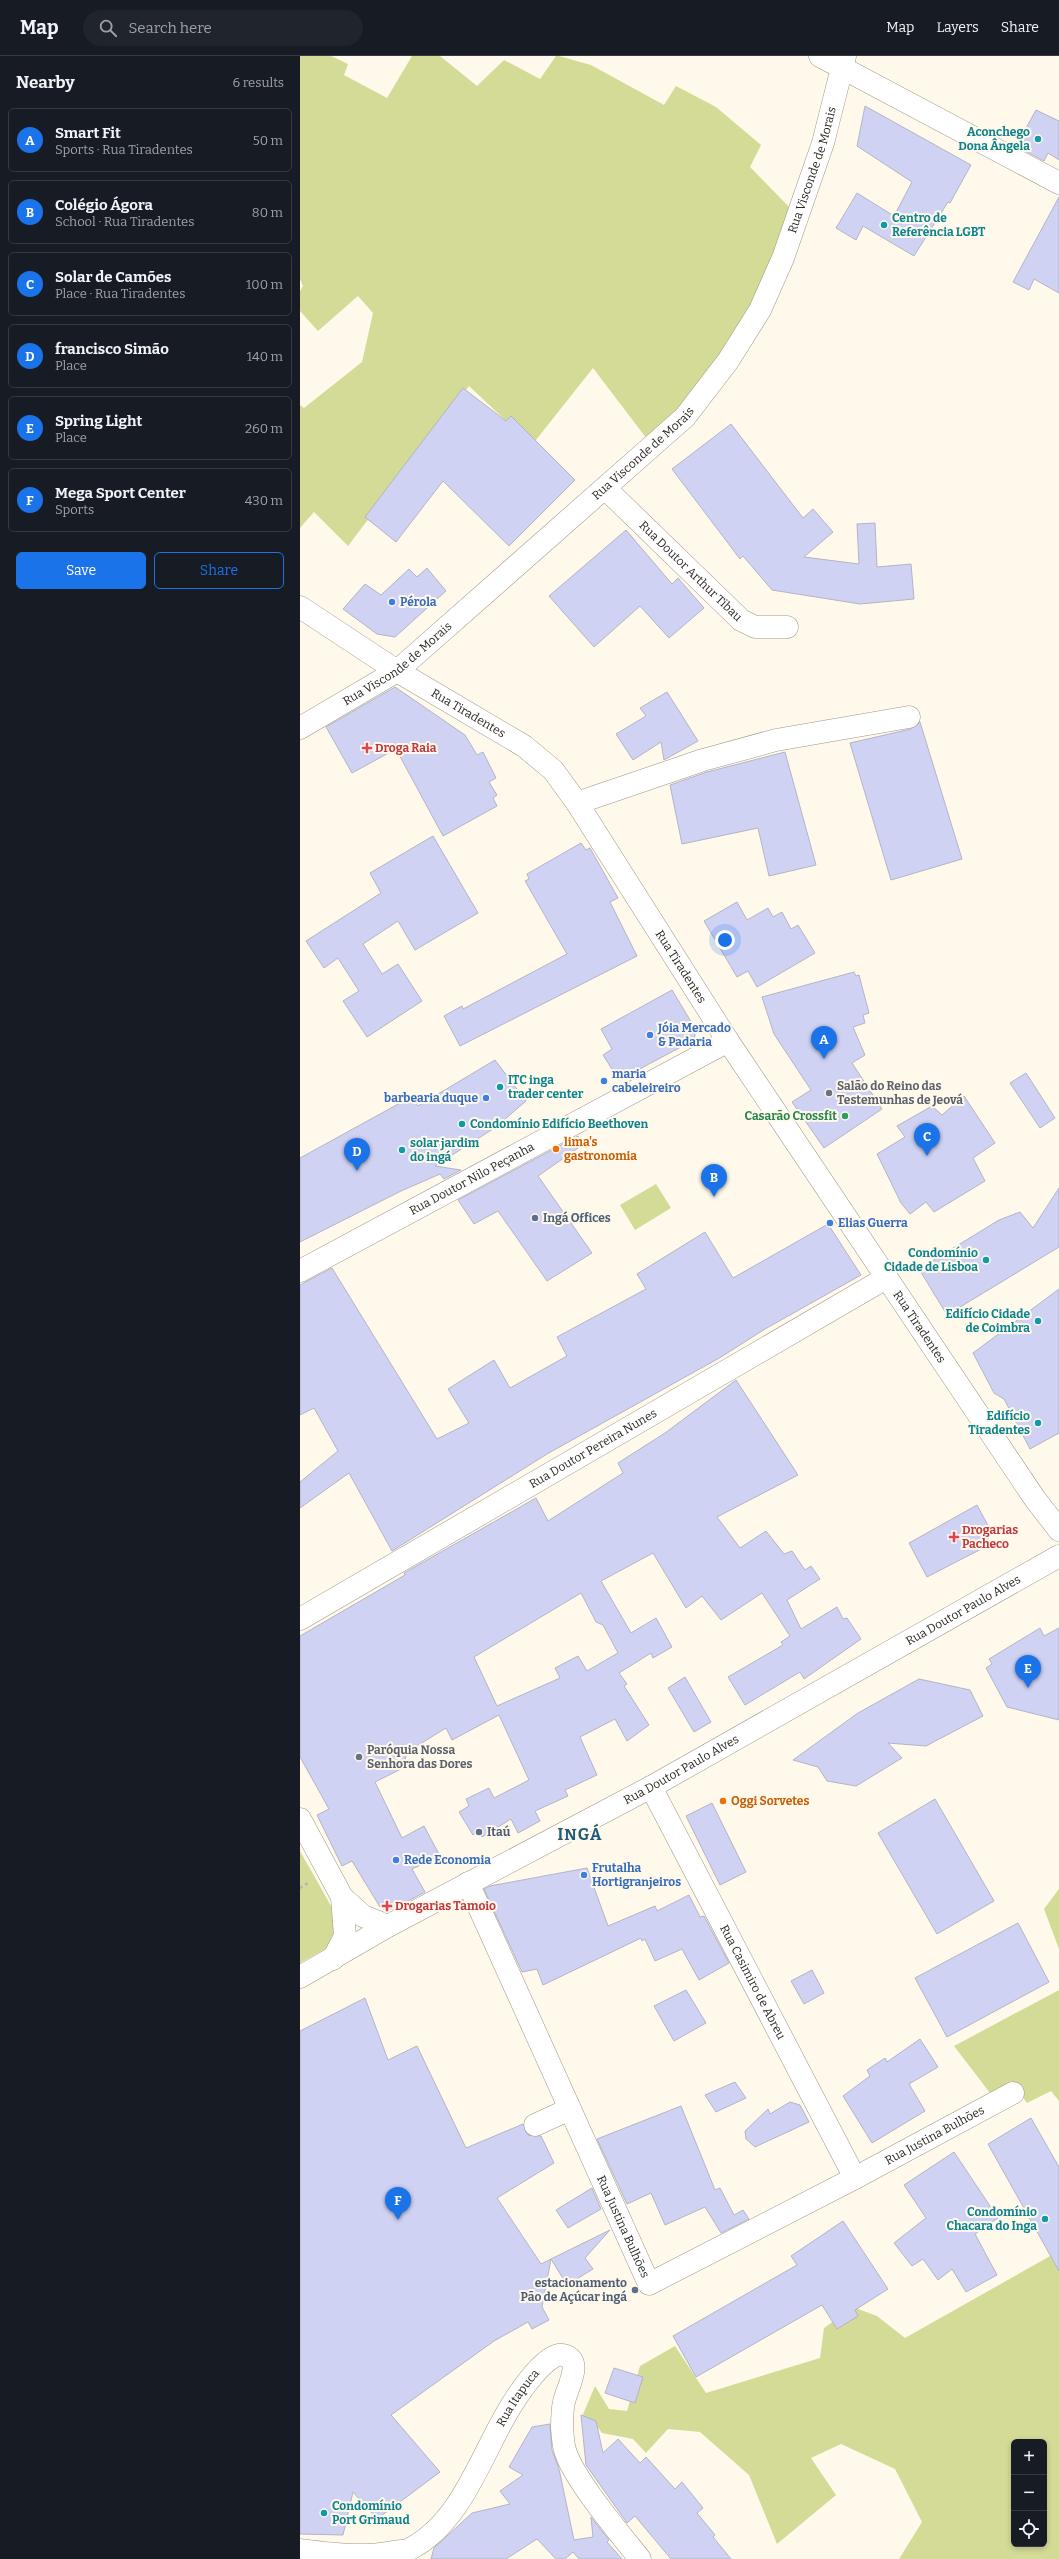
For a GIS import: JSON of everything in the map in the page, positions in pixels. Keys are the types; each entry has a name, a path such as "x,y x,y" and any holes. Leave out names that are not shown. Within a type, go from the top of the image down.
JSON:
{"street":[{"path":"820,56 844,62 1059,183"},
{"name":"Rua Visconde de Morais","path":"300,728 397,671 606,489 685,418 728,361 760,310 783,258 802,209 823,143 844,62"},
{"name":"Rua Doutor Arthur Tibau","path":"606,489 741,620 755,627 787,627"},
{"name":"Rua Tiradentes","path":"300,607 397,671 524,746 553,770 577,803 728,1041 1035,1499 1059,1530"},
{"path":"577,803 703,760 776,740 909,717"},
{"name":"Rua Doutor Nilo Peçanha","path":"300,1271 728,1041"},
{"name":"Rua Doutor Pereira Nunes","path":"300,1619 886,1278"},
{"name":"Rua Doutor Paulo Alves","path":"300,1978 388,1926 651,1787 1059,1556"},
{"name":"Rua Casimiro de Abreu","path":"651,1787 855,2178"},
{"path":"300,1819 342,1897 363,1916 388,1926"},
{"name":"Rua Justina Bulhões","path":"468,1883 649,2284 855,2178 1013,2093"},
{"path":"333,1959 345,1936 342,1897"},
{"path":"535,2125 570,2109"},
{"name":"Rua Itapuca","path":"300,2550 342,2555 374,2556 410,2549 448,2520 494,2432 523,2386 540,2368 558,2354 565,2355 572,2360 574,2366 564,2402 562,2427 565,2451 581,2479 640,2559"}],"path":[{"path":"300,1888 316,1879"}],"green space":[{"path":"300,56 331,56 348,64 344,75 387,98 412,56 440,56 477,86 504,60 540,79 556,56 559,56 591,65 664,105 676,86 716,107 761,145 750,167 790,208 730,376 647,439 593,368 532,445 469,386 348,546 314,512 300,528 300,405 304,408 362,362 373,313 358,296 318,331 300,311 300,291 303,286 300,279"},
{"path":"656,1184 671,1208 635,1230 620,1205"},
{"path":"300,1851 335,1913 339,1932 325,1949 300,1963"},
{"path":"1059,1889 1059,1949 1044,1909"},
{"path":"1059,1990 1059,2101 1051,2091 1027,2103 1011,2081 990,2093 954,2046"},
{"path":"1059,2251 1059,2559 899,2559 922,2522 895,2469 841,2444 811,2458 836,2495 777,2544 749,2475 700,2432 668,2429 646,2453 633,2439 602,2433 593,2421 581,2419 595,2386 609,2409 627,2411 640,2366 675,2346 706,2393 820,2358 824,2328 853,2307 877,2316 905,2338"}],"building":[{"path":"865,106 971,165 950,203 948,202 914,256 863,226 856,240 836,228 857,193 894,216 912,182 857,146"},
{"name":"Aconchego Dona Ângela","path":"1036,110 1059,121 1059,160 1048,153 1044,161 1016,146"},
{"path":"1059,197 1059,293 1034,279 1029,290 1013,282"},
{"path":"463,388 506,421 511,416 575,480 509,546 443,481 396,542 365,517"},
{"path":"731,424 803,518 813,509 833,532 804,557 859,564 857,524 875,523 877,567 911,564 914,599 860,604 772,590 743,556 740,559 672,469"},
{"path":"626,530 672,584 678,578 704,608 669,638 640,606 594,647 549,596"},
{"name":"Pérola","path":"427,568 446,591 395,637 377,634 343,609 365,584 381,595 409,569 417,577"},
{"path":"395,687 465,735 477,755 483,752 496,778 489,782 497,795 493,798 497,806 443,836 396,749 352,773 326,727"},
{"path":"667,692 698,741 664,760 661,742 633,760 616,734 646,716 640,708"},
{"path":"920,722 962,859 891,880 850,743 911,729"},
{"path":"785,752 816,865 769,876 758,828 682,844 670,785 707,772"},
{"path":"433,836 478,913 415,950 398,921 363,944 382,974 398,964 422,1001 367,1037 343,1001 359,991 338,958 324,968 306,941 381,893 370,873"},
{"path":"581,843 586,850 590,848 618,898 610,902 637,956 460,1046 444,1016 462,1006 463,1009 567,954 525,881 529,879 527,874"},
{"path":"737,902 747,920 768,908 773,917 782,912 791,929 798,925 815,953 757,987 748,971 737,977 704,921"},
{"path":"854,972 856,976 859,975 869,1013 863,1015 865,1023 853,1027 865,1055 852,1063 882,1109 824,1148 792,1102 811,1090 774,1034 762,997"},
{"name":"Jóia Mercado & Padaria","path":"672,990 696,1030 694,1040 619,1080 603,1055 612,1049 601,1029"},
{"path":"495,1060 526,1101 496,1127 435,1166 461,1170 444,1179 440,1174 401,1191 300,1242 300,1158 411,1097 418,1106"},
{"path":"1026,1073 1055,1118 1040,1128 1010,1083"},
{"path":"964,1096 995,1143 973,1158 985,1181 934,1212 926,1202 910,1214 901,1203 877,1154 905,1137 897,1126 932,1106 942,1115"},
{"name":"Ingá Offices","path":"578,1136 584,1144 538,1176 592,1253 547,1281 498,1211 474,1224 458,1200"},
{"name":"Condomínio Cidade de Lisboa","path":"1059,1188 1059,1247 947,1315 919,1269 999,1220 1020,1212 1033,1228"},
{"path":"828,1224 861,1275 765,1329 721,1357 547,1454 392,1551 349,1473 300,1508 300,1482 338,1451 314,1408 300,1415 300,1285 332,1268 437,1439 469,1423 448,1389 494,1360 510,1388 567,1356 557,1337 646,1289 637,1274 705,1232 733,1278"},
{"name":"Edifício Cidade de Coimbra","path":"1059,1289 1059,1433 1030,1449 1004,1399 994,1393 973,1353"},
{"path":"736,1380 798,1475 717,1517 740,1548 766,1531 784,1554 792,1551 805,1570 811,1566 820,1579 787,1600 801,1629 837,1607 843,1619 847,1618 861,1639 804,1679 800,1672 745,1705 728,1677 783,1645 781,1642 790,1636 762,1593 721,1620 702,1596 686,1608 653,1553 601,1581 631,1633 656,1618 672,1647 653,1658 651,1653 619,1673 627,1684 624,1686 649,1725 627,1741 615,1719 580,1737 597,1775 565,1790 568,1796 535,1811 540,1821 518,1833 511,1819 482,1837 478,1831 473,1835 459,1812 469,1806 466,1799 489,1788 494,1798 529,1780 499,1715 452,1740 446,1728 407,1752 403,1768 375,1782 402,1838 424,1826 440,1856 412,1869 425,1892 393,1909 380,1907 352,1861 342,1866 317,1815 329,1809 300,1757 300,1636 405,1575 404,1573 536,1498 548,1521 623,1473 618,1463 665,1433","holes":["581,1593 596,1622 603,1625 618,1653 587,1671 578,1656 555,1668 560,1678 497,1706 474,1657"]},
{"name":"Drogarias Pacheco","path":"977,1505 991,1531 985,1547 927,1577 909,1543"},
{"path":"1040,1628 1044,1636 1059,1628 1059,1720 1007,1707 986,1668 992,1664 989,1659"},
{"path":"685,1677 711,1722 694,1732 668,1688"},
{"path":"919,1679 970,1690 983,1716 926,1746 888,1743 902,1758 856,1786 827,1781 818,1767 793,1760 858,1713"},
{"path":"935,1799 994,1901 937,1934 878,1833"},
{"path":"712,1803 746,1872 720,1885 686,1816"},
{"path":"587,1868 608,1926 655,1906 657,1911 689,1895 700,1917 704,1916 729,1963 699,1980 682,1949 655,1961 645,1939 642,1941 641,1938 543,1985 537,1969 522,1972 484,1889 490,1886"},
{"path":"1018,1923 1049,1982 947,2037 915,1978"},
{"path":"812,1970 824,1993 804,2004 791,1981"},
{"path":"686,1990 706,2023 674,2041 654,2006"},
{"path":"365,1998 388,2060 417,2046 466,2148 523,2124 528,2135 541,2136 554,2163 497,2198 541,2264 551,2259 542,2307 549,2320 532,2329 528,2322 494,2341 391,2415 440,2472 377,2519 353,2492 343,2535 300,2534 300,2031"},
{"path":"920,2039 938,2067 909,2084 925,2111 872,2143 843,2096 870,2076 867,2070 885,2058 887,2062"},
{"path":"735,2082 746,2098 716,2112 705,2095"},
{"path":"790,2102 800,2105 809,2122 755,2147 746,2139 745,2131 768,2109 770,2114"},
{"path":"681,2106 715,2190 720,2188 734,2215 743,2210 749,2219 721,2233 705,2207 665,2225 651,2193 627,2204 597,2139"},
{"name":"Condomínio Chacara do Inga","path":"1031,2118 1059,2167 1059,2271 988,2144"},
{"path":"954,2152 998,2218 975,2234 997,2275 966,2292 952,2269 938,2280 923,2259 912,2266 894,2243 926,2218 904,2185"},
{"path":"592,2188 601,2209 568,2228 556,2210"},
{"path":"843,2221 888,2289 855,2310 858,2316 837,2329 822,2305 696,2377 673,2336 797,2265 791,2256"},
{"path":"610,2230 585,2258 593,2269 567,2285 551,2259"},
{"path":"614,2368 643,2377 635,2403 605,2393"},
{"path":"581,2415 596,2421 603,2453 618,2439 640,2463 646,2457 675,2489 682,2482 703,2508 697,2513 715,2535 713,2537 731,2559 671,2559 635,2516 627,2523 586,2465"},
{"path":"550,2424 552,2450 559,2469 574,2540 593,2537 591,2517 609,2540 607,2542 622,2559 579,2559 573,2552 565,2559 556,2559 537,2539 506,2559 431,2559 434,2548 472,2513 510,2504 500,2491 523,2475 509,2467 532,2427"}],"place":[{"name":"Aconchego Dona Ângela","path":"1038,139"},
{"name":"Centro de Referência LGBT","path":"884,225"},
{"name":"Pérola","path":"392,602"},
{"name":"Droga Raia","path":"367,748"},
{"name":"Jóia Mercado & Padaria","path":"650,1035"},
{"name":"Smart Fit","path":"824,1059"},
{"name":"maria cabeleireiro","path":"604,1081"},
{"name":"ITC inga trader center","path":"500,1087"},
{"name":"Salão do Reino das Testemunhas de Jeová","path":"829,1093"},
{"name":"barbearia duque","path":"486,1098"},
{"name":"Casarão Crossfit","path":"845,1116"},
{"name":"Condomínio Edifício Beethoven","path":"462,1124"},
{"name":"lima's gastronomia","path":"556,1149"},
{"name":"solar jardim do ingá","path":"402,1150"},
{"name":"Solar de Camões","path":"927,1156"},
{"name":"francisco Simão","path":"357,1171"},
{"name":"Colégio Ágora","path":"714,1197"},
{"name":"Ingá Offices","path":"535,1218"},
{"name":"Elias Guerra","path":"830,1223"},
{"name":"Condomínio Cidade de Lisboa","path":"986,1260"},
{"name":"Edifício Cidade de Coimbra","path":"1038,1321"},
{"name":"Edifício Tiradentes","path":"1038,1423"},
{"name":"Drogarias Pacheco","path":"954,1537"},
{"name":"Spring Light","path":"1028,1688"},
{"name":"Paróquia Nossa Senhora das Dores","path":"359,1757"},
{"name":"Oggi Sorvetes","path":"723,1801"},
{"name":"Itaú","path":"479,1832"},
{"name":"Rede Economia","path":"396,1860"},
{"name":"Frutalha Hortigranjeiros","path":"584,1875"},
{"name":"Drogarias Tamoio","path":"387,1906"},
{"name":"Condomínio Chacara do Inga","path":"1045,2219"},
{"name":"Mega Sport Center","path":"398,2220"},
{"name":"estacionamento Pão de Açúcar ingá","path":"635,2290"},
{"name":"Condomínio Port Grimaud","path":"324,2513"}],"district":[{"name":"INGÁ","path":"580,1834"}]}
